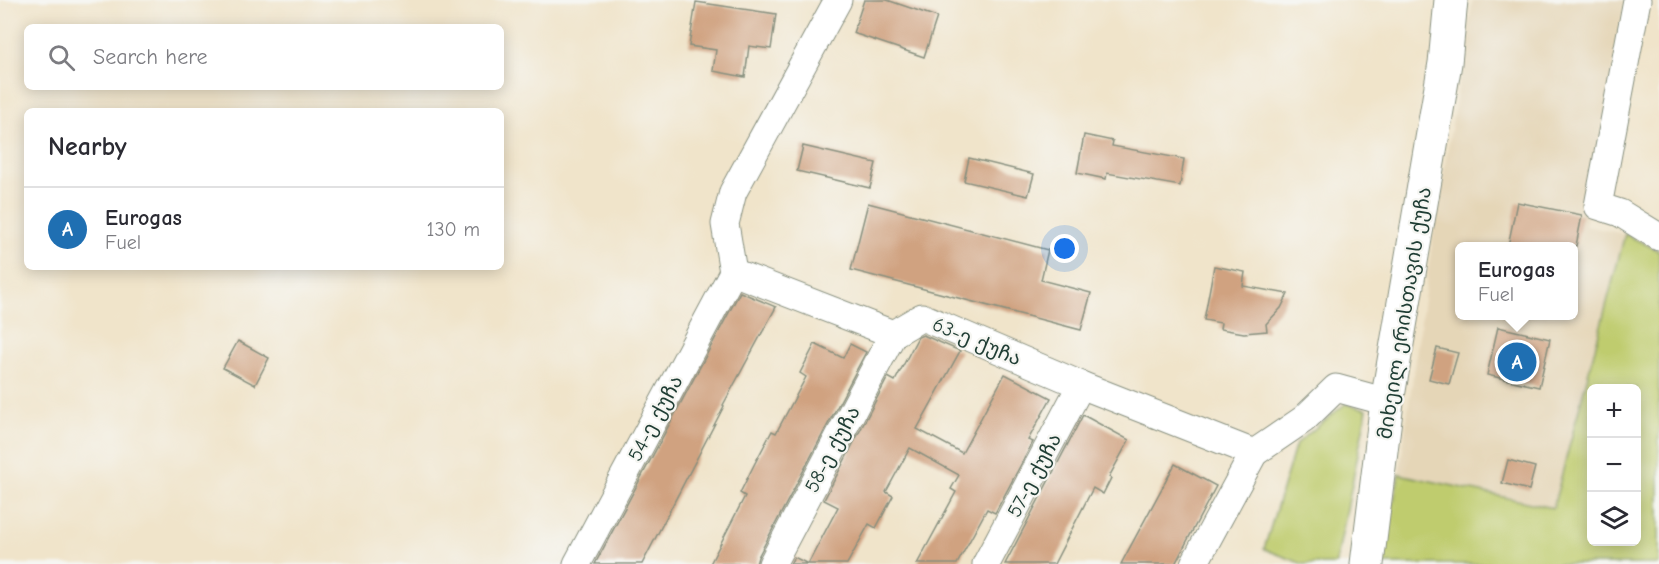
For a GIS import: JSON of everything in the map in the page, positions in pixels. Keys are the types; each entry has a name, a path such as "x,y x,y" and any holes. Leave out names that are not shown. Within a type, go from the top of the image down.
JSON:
{"main road":[{"name":"მიხეილ ერისთავის ქუჩა","path":"1366,564 1387,402 1445,63 1451,0"}],"street":[{"path":"838,0 733,192 725,224 733,272 892,334"},
{"path":"1637,0 1598,206 1620,213 1659,237"},
{"name":"54-ე ქუჩა","path":"577,564 733,272"},
{"name":"63-ე ქუჩა","path":"892,334 922,317 1082,385 1254,453"},
{"name":"58-ე ქუჩა","path":"772,564 892,334"},
{"name":"57-ე ქუჩა","path":"986,564 1082,385"},
{"path":"1194,564 1254,453 1304,419 1336,388 1387,402"}],"shaded area":[{"path":"1473,0 1625,0 1585,226 1625,234 1553,508 1399,474 1434,230"}],"green space":[{"path":"1625,234 1659,251 1659,564 1382,564 1399,474 1553,508"},
{"path":"1345,404 1367,409 1336,564 1303,564 1264,549 1296,444"}],"building":[{"path":"864,0 887,0 937,17 924,57 853,33"},
{"path":"696,2 776,14 771,49 749,46 745,77 713,71 716,50 689,46"},
{"path":"1084,135 1113,141 1112,146 1184,159 1180,186 1107,173 1106,179 1077,173"},
{"path":"803,146 876,163 870,188 797,171"},
{"path":"969,158 1034,174 1028,196 964,181"},
{"path":"1517,202 1582,215 1577,242 1509,242"},
{"path":"868,203 1048,250 1041,280 1091,293 1081,330 851,270"},
{"path":"1214,266 1245,272 1243,286 1288,294 1281,308 1266,324 1267,331 1244,333 1220,329 1221,323 1204,320"},
{"path":"740,292 776,307 642,564 595,564"},
{"path":"1498,327 1550,339 1539,387 1487,375"},
{"path":"923,335 960,351 917,429 962,453 1005,374 1051,398 1028,440 1033,442 995,513 987,509 957,564 917,564 956,492 951,489 959,475 910,448 886,492 893,496 876,528 869,524 847,564 808,564 838,507 824,500 888,377 895,381 918,337"},
{"path":"238,341 269,358 255,385 223,368"},
{"path":"815,344 843,358 850,344 866,352 756,564 710,564 745,496 740,493 755,463 772,431 776,433 806,377 800,373"},
{"path":"1437,348 1458,353 1449,384 1429,379"},
{"path":"1083,415 1129,440 1109,477 1111,478 1103,494 1093,488 1054,564 1005,564"},
{"path":"1508,460 1535,467 1529,490 1502,483"},
{"path":"1175,464 1216,486 1175,564 1121,564"},
{"path":"794,557 808,564 790,564"}],"place":[{"name":"Eurogas","path":"1517,362"}]}
